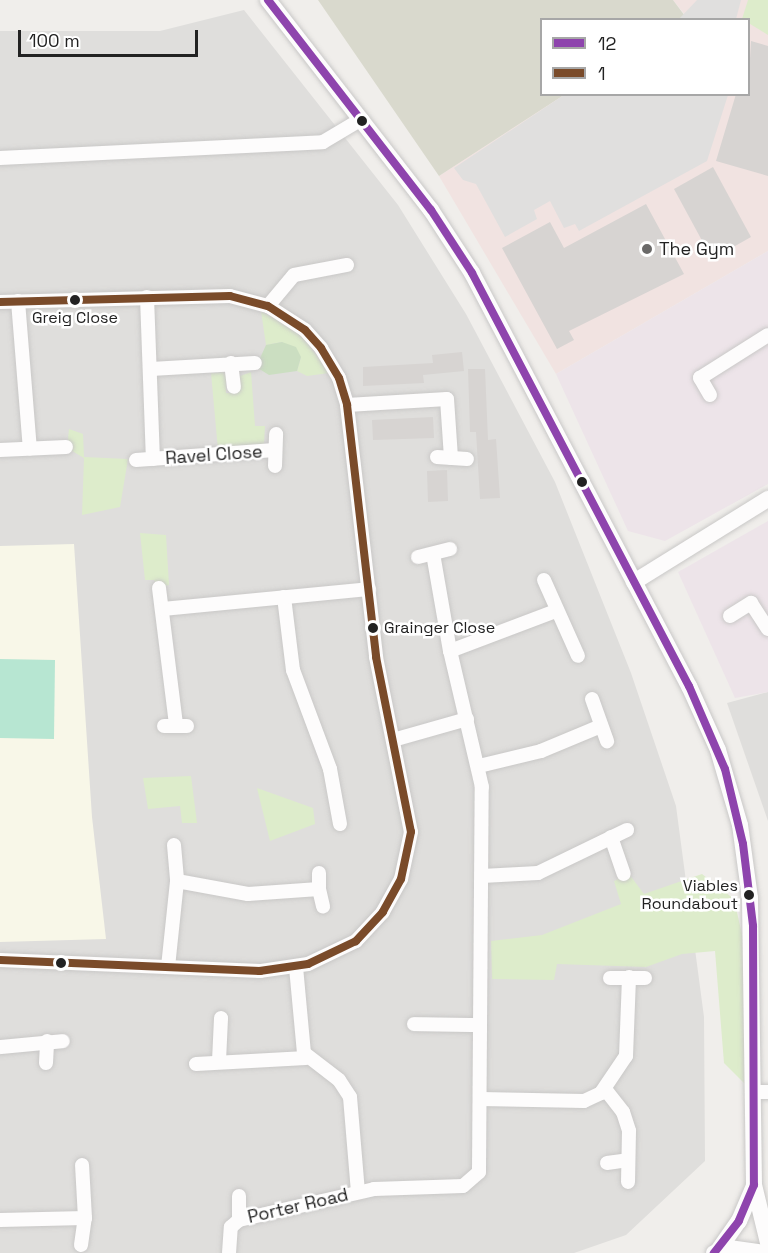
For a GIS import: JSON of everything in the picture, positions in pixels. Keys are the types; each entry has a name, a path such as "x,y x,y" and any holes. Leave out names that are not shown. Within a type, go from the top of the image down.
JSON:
{"street":[{"path":"268,0 431,210 472,273 705,719 740,825 753,926 760,1092 754,1185 768,1243"},
{"path":"0,158 323,142 360,120"},
{"path":"268,306 294,275 347,265"},
{"path":"0,302 230,296 268,306 305,330 321,348 339,378 347,405 376,657 411,832 401,879 367,931 336,952 296,967 260,971 0,960"},
{"name":"Ravel Close","path":"147,297 153,459"},
{"path":"18,301 30,449"},
{"path":"710,395 700,378 768,335"},
{"path":"231,363 234,387"},
{"path":"151,369 255,363"},
{"path":"347,405 447,399 444,457 467,459"},
{"name":"Ravel Close","path":"275,466 276,434"},
{"path":"0,450 66,447"},
{"name":"Ravel Close","path":"136,460 275,450"},
{"path":"634,582 768,500"},
{"path":"418,557 450,549"},
{"name":"Porter Road","path":"229,1253 231,1227 239,1220 294,1211 358,1192 463,1186 473,1180 479,1172 482,876 479,766 450,651 433,554"},
{"path":"544,580 578,656"},
{"path":"159,588 176,726"},
{"path":"162,609 369,589"},
{"path":"284,597 293,670 330,769 340,824"},
{"path":"730,616 751,603 768,629"},
{"path":"450,651 556,611"},
{"path":"592,699 607,741"},
{"path":"393,740 467,719"},
{"path":"479,766 541,751 601,726"},
{"path":"482,876 538,873 576,858 627,830"},
{"path":"611,837 624,874"},
{"path":"168,967 177,881 174,845"},
{"path":"319,873 319,889 323,907"},
{"path":"177,881 248,894 319,889"},
{"path":"196,1064 306,1058 296,967"},
{"path":"481,1099 584,1101 605,1089 626,1056 629,977"},
{"path":"610,978 645,978"},
{"path":"219,1061 220,1018"},
{"path":"414,1024 479,1024"},
{"path":"46,1064 47,1041"},
{"path":"0,1047 63,1041"},
{"name":"Porter Road","path":"306,1058 339,1080 350,1097 358,1192"},
{"path":"605,1089 623,1112 629,1131 628,1182"},
{"path":"607,1163 628,1160"},
{"path":"81,1245 85,1218 82,1165"},
{"path":"716,1252 740,1221 754,1185"},
{"name":"Porter Road","path":"239,1196 239,1220"},
{"path":"0,1220 85,1218"},
{"path":"716,1252 744,1248 763,1253"}],"shaded area":[{"path":"318,0 673,0 685,16 682,18 540,18 540,96 562,96 439,176"},
{"path":"673,0 768,0 768,251 556,374 439,176 562,96 750,96 750,18 680,18 685,15"},
{"path":"697,0 741,0 736,18 680,18"},
{"path":"244,10 398,205 466,314 555,482 631,673 676,806 704,1017 705,1161 626,1235 574,1253 0,1253 0,31 160,31"},
{"path":"562,96 728,96 707,161 579,231 575,224 564,228 550,201 534,210 537,219 505,237 476,184 463,180 454,168"},
{"path":"768,251 768,484 665,541 628,531 556,374"},
{"path":"768,521 768,692 735,698 678,572"},
{"path":"74,544 92,817 106,939 0,942 0,546"},
{"path":"768,692 768,821 727,703"}],"green space":[{"path":"748,0 768,0 768,35 750,24 750,18 742,18"},
{"path":"261,311 300,333 329,373 307,376 297,371 301,357 282,342 266,345"},
{"path":"282,342 296,347 301,357 297,371 269,375 256,367 266,345"},
{"path":"226,372 226,393 237,393 240,376 251,372 255,426 265,426 264,444 218,450 211,373"},
{"path":"69,429 83,434 84,457 128,459 120,507 82,515 84,458 67,448"},
{"path":"140,533 166,535 169,585 159,588 154,580 145,580"},
{"path":"0,659 55,660 54,739 0,738"},
{"path":"191,776 197,823 182,823 180,806 148,809 143,778"},
{"path":"257,788 313,808 315,824 270,841"},
{"path":"629,874 644,894 702,874 734,899 744,943 747,1086 724,1063 715,951 682,954 646,967 557,964 554,980 492,979 491,941 542,935 621,904 614,881"}],"building":[{"path":"751,41 768,46 768,176 716,161 735,96 750,96"},
{"path":"713,167 751,237 712,259 674,189"},
{"path":"646,204 684,274 569,331 574,340 557,349 502,248 550,222 564,248"},
{"path":"462,352 464,371 423,375 424,383 363,386 363,367 433,363 432,355"},
{"path":"468,369 485,369 488,440 496,439 500,498 480,499 476,432 470,432"},
{"path":"433,417 434,438 373,440 372,420"},
{"path":"447,470 448,501 428,502 427,471"}],"transit line":[{"name":"12","path":"268,0 431,210 472,273 689,686 725,769 743,844 753,926 754,1185 739,1221 714,1253"},
{"name":"1","path":"0,302 230,296 268,306 305,330 321,348 339,378 347,405 376,657 411,832 401,879 383,912 356,941 308,964 260,971 0,960"}],"place":[{"name":"The Gym","path":"647,249"},
{"name":"Greig Close","path":"75,300"},
{"name":"Grainger Close","path":"373,628"},
{"name":"Viables Roundabout","path":"749,895"}]}
